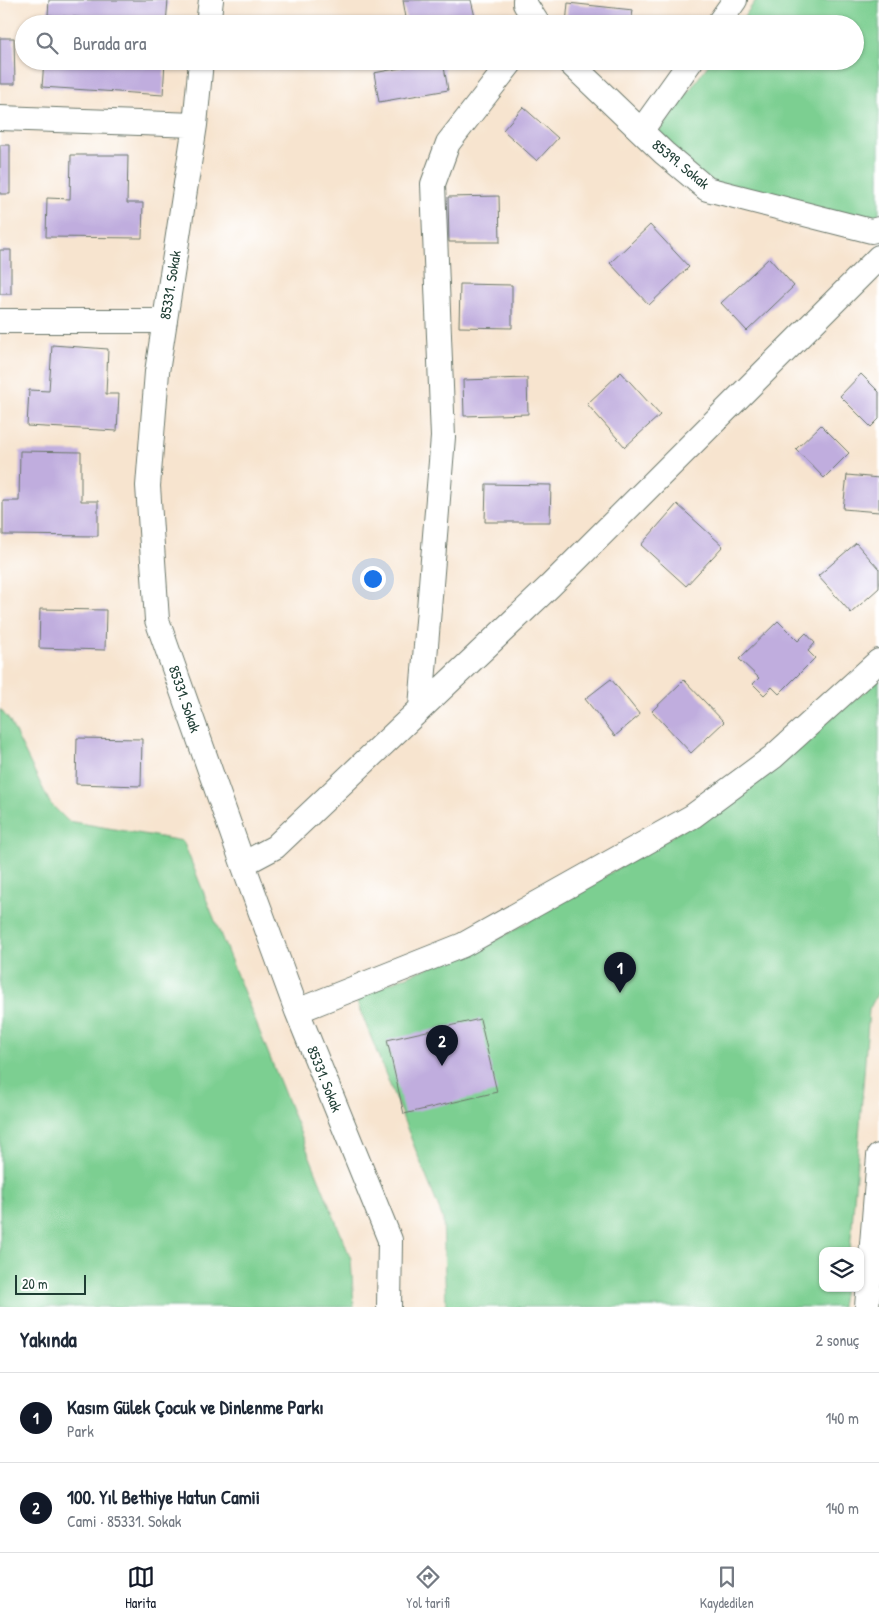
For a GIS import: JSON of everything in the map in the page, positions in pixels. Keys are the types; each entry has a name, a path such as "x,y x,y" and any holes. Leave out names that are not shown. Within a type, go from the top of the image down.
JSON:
{"street":[{"path":"209,15 211,0"},
{"path":"525,0 525,4 532,15"},
{"path":"724,15 735,0"},
{"name":"85331. Sokak","path":"200,70 195,125 157,372 148,486 157,620 297,1011 390,1240 389,1307"},
{"path":"421,707 443,437 432,184 448,143 505,70"},
{"name":"85399. Sokak","path":"577,70 641,131 707,189 870,231 879,229"},
{"path":"641,131 685,70"},
{"path":"0,118 195,125"},
{"path":"243,864 276,846 550,586 879,258"},
{"path":"0,321 165,321"},
{"path":"297,1011 464,944 693,816 773,757 879,661"},
{"path":"871,1304 879,1156"}],"green space":[{"path":"756,0 879,0 879,219 797,206 706,181 658,133 704,70 864,70 864,15 745,15"},
{"path":"879,680 879,990 869,1010 850,1247 819,1247 819,1292 843,1292 841,1307 446,1307 443,1219 355,997 497,940 716,810"},
{"path":"0,709 9,720 50,803 68,821 183,841 351,1259 354,1307 0,1307"}],"building":[{"path":"49,0 168,0 167,15 48,15"},
{"path":"403,0 471,0 475,15 406,15"},
{"path":"568,3 633,10 632,15 567,15"},
{"path":"0,38 14,38 15,84 0,84"},
{"path":"43,70 164,70 163,95 42,87"},
{"path":"390,70 445,70 448,90 379,102 374,73"},
{"path":"523,107 558,138 537,161 503,130"},
{"path":"0,145 10,145 10,194 0,194"},
{"path":"71,155 128,155 127,203 143,203 142,238 46,237 47,198 70,199"},
{"path":"499,196 500,242 449,242 448,197"},
{"path":"650,225 689,267 649,305 610,263"},
{"path":"0,250 11,250 11,294 0,294"},
{"path":"769,258 794,286 747,331 721,303"},
{"path":"460,284 512,285 512,328 459,327"},
{"path":"52,345 108,349 106,394 119,394 117,431 27,426 29,390 49,391"},
{"path":"621,372 660,415 625,447 587,404"},
{"path":"861,374 879,392 879,419 871,427 840,396"},
{"path":"527,378 528,414 464,416 463,380"},
{"path":"821,425 849,453 824,478 796,449"},
{"path":"20,451 81,452 81,501 98,501 98,536 3,535 3,501 19,501"},
{"path":"847,475 879,478 879,512 843,509"},
{"path":"486,484 551,485 550,522 485,522"},
{"path":"677,504 723,546 686,586 641,545"},
{"path":"856,543 879,569 879,588 851,613 818,576"},
{"path":"40,609 106,610 105,650 39,648"},
{"path":"778,621 798,641 806,633 815,643 808,651 815,658 779,694 772,687 764,695 753,684 759,678 739,659"},
{"path":"611,679 640,715 615,736 585,699"},
{"path":"684,680 724,722 691,753 652,711"},
{"path":"77,738 142,739 141,786 76,784"},
{"path":"480,1019 497,1092 404,1114 387,1040"}],"place":[{"name":"Kasım Gülek Çocuk ve Dinlenme Parkı","path":"620,993"},
{"name":"100. Yıl Bethiye Hatun Camii","path":"442,1066"}]}
